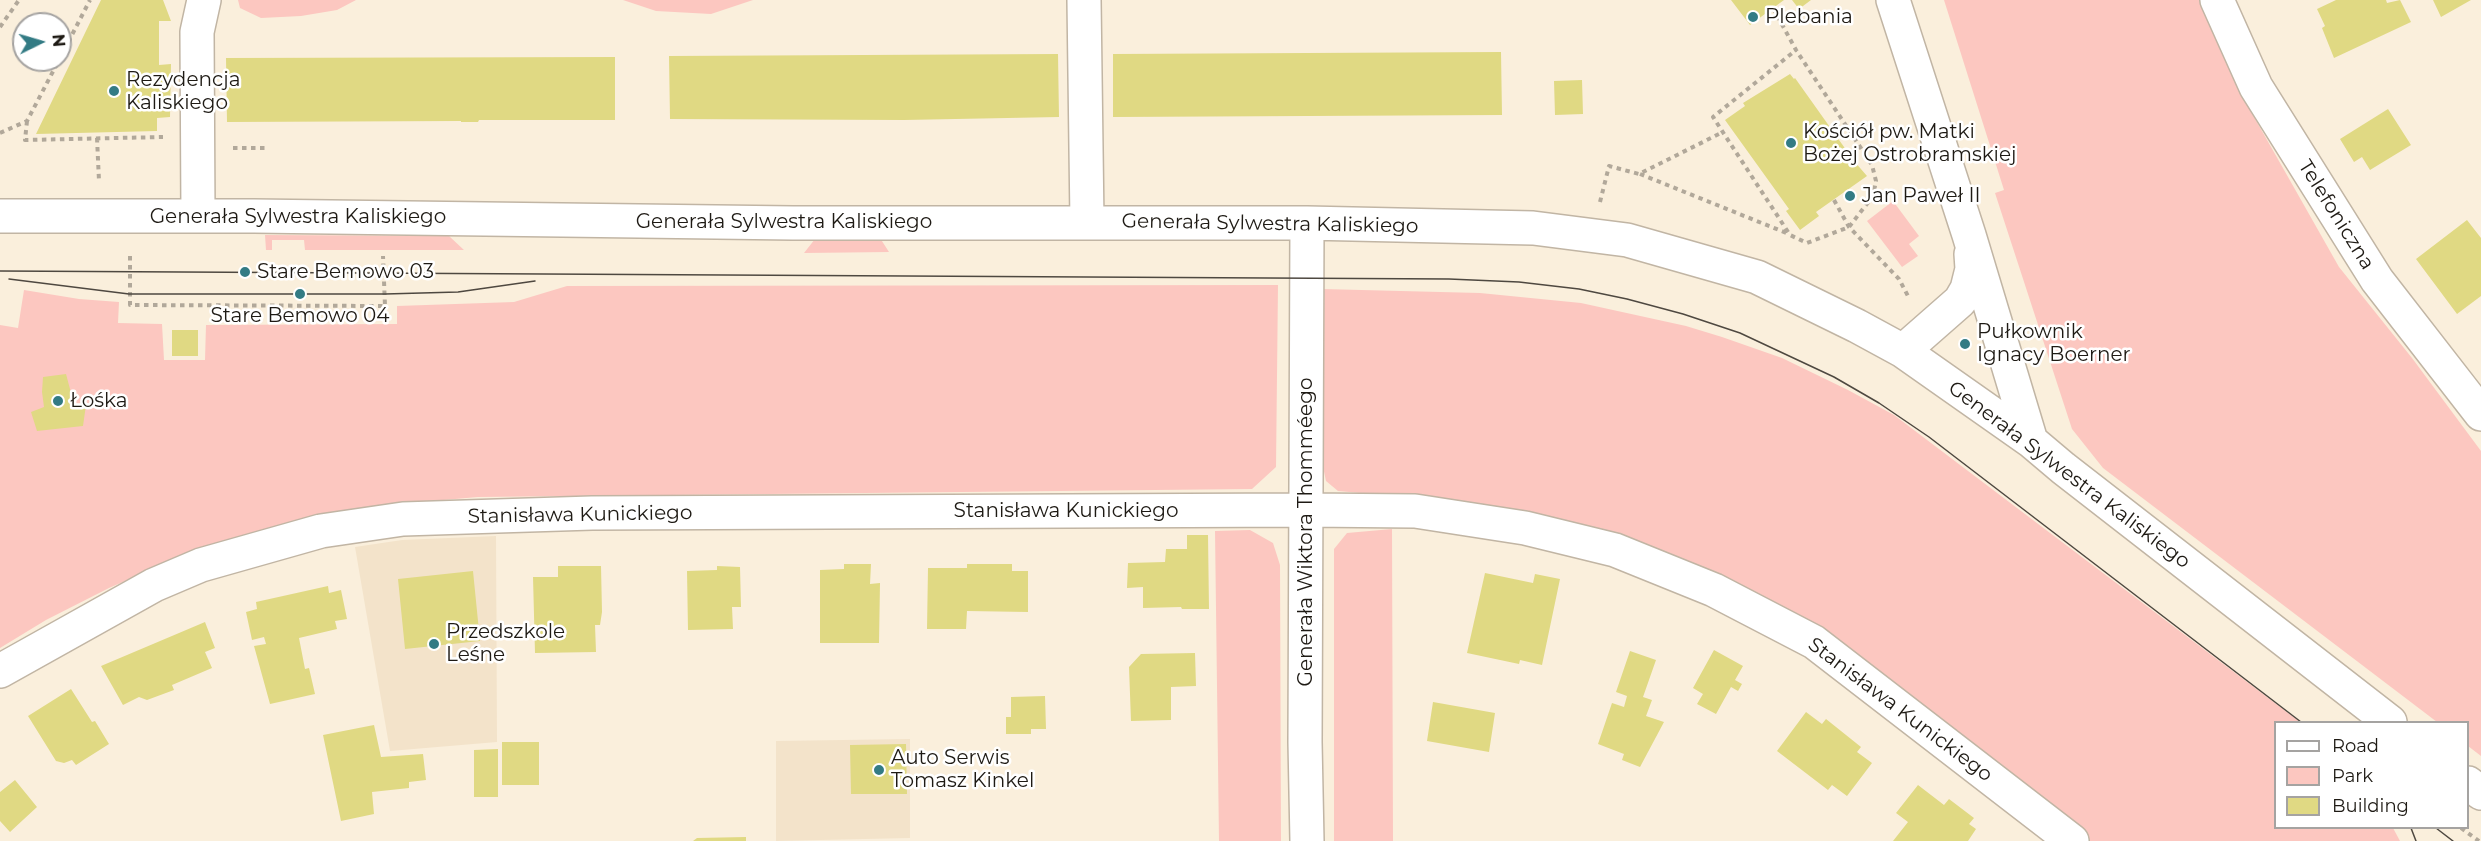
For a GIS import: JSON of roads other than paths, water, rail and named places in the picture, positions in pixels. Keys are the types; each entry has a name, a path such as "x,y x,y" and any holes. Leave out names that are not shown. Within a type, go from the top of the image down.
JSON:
{"street":[{"path":"198,216 197,32 204,0"},
{"path":"1084,0 1087,222"},
{"path":"1893,0 1969,235 2031,441"},
{"name":"Telefoniczna","path":"2217,0 2256,87 2377,280 2481,414"},
{"name":"Generała Sylwestra Kaliskiego","path":"0,216 793,223 1307,223 1533,228 1627,240 1757,277 1903,351 2031,441 2387,721"},
{"name":"Generała Wiktora Thomméego","path":"1307,223 1307,841"},
{"path":"1903,351 1947,314 1968,289 1972,269 1969,235"},
{"name":"Stanisława Kunickiego","path":"0,671 154,585 201,565 321,531 403,519 592,513 1415,511 1524,528 1615,550 1714,590 1814,642 2072,841"},
{"path":"2469,784 2481,793"}],"tram line":[{"path":"0,271 1449,279 1519,282 1579,289 1683,314 1740,333 1834,377 1879,403 1929,437 2300,721"},
{"path":"9,279 129,294 458,292 535,281"},
{"path":"2411,829 2416,841"},
{"path":"2437,829 2453,841"}],"place":[{"name":"Plebania","path":"1753,17"},
{"name":"Rezydencja Kaliskiego","path":"114,91"},
{"name":"Kościół pw. Matki Bożej Ostrobramskiej","path":"1791,143"},
{"name":"Jan Paweł II","path":"1850,196"},
{"name":"Stare Bemowo 03","path":"245,272"},
{"name":"Stare Bemowo 04","path":"300,294"},
{"name":"Pułkownik Ignacy Boerner","path":"1965,344"},
{"name":"Łośka","path":"58,401"},
{"name":"Przedszkole Leśne","path":"434,644"},
{"name":"Auto Serwis Tomasz Kinkel","path":"879,770"}]}
